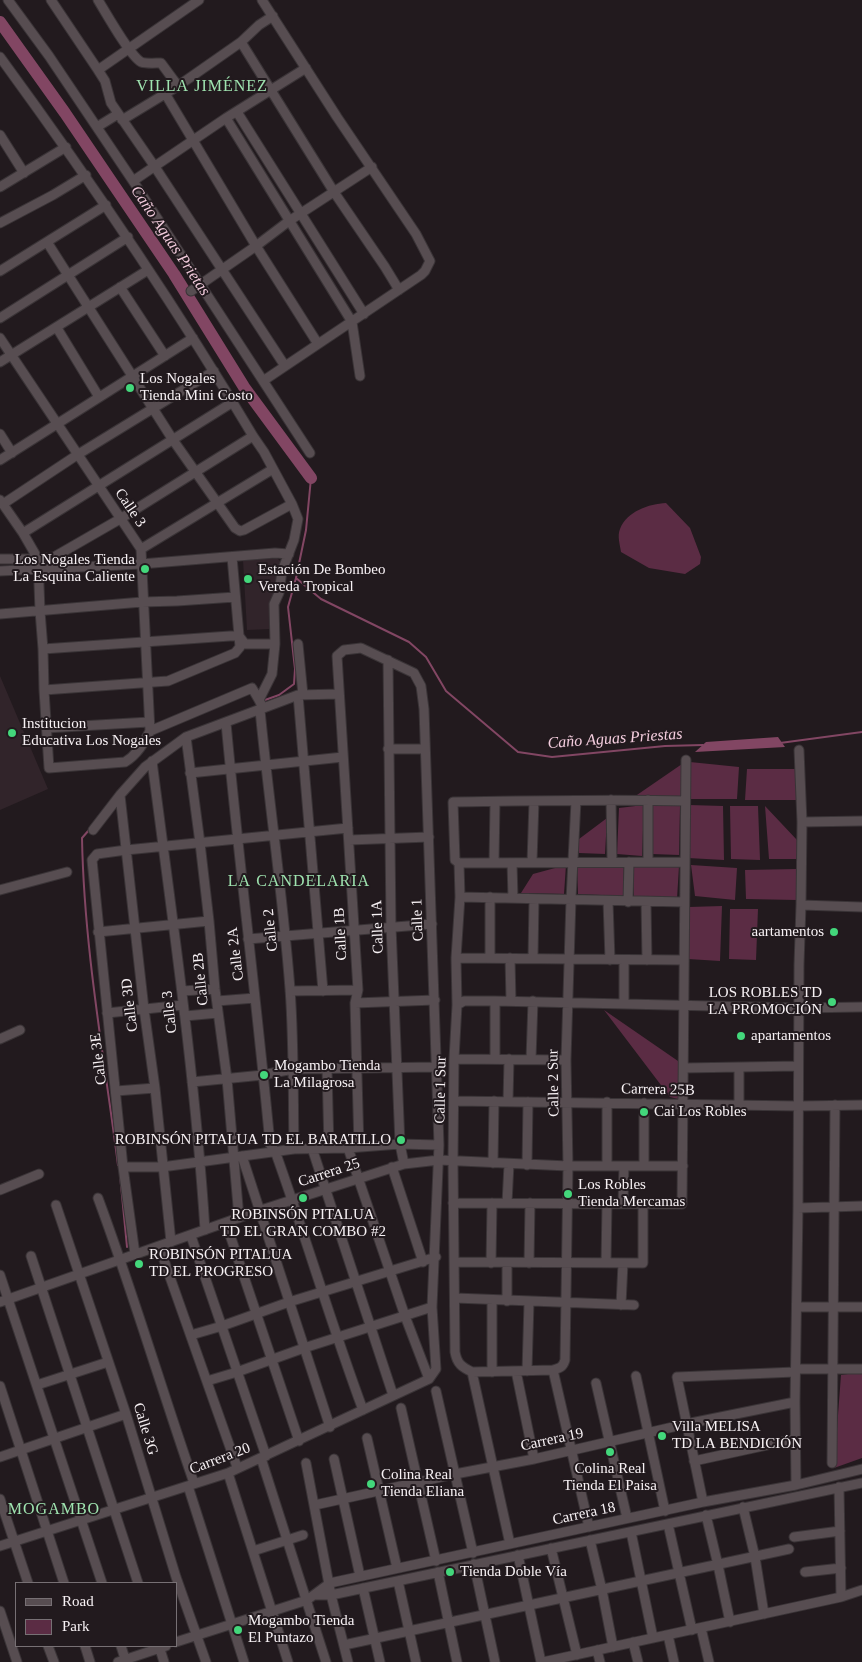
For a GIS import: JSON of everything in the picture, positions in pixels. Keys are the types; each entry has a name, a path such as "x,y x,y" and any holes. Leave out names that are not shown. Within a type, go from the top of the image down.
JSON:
{"street":[{"path":"0,3 3,0"},
{"path":"8,0 97,127 310,453"},
{"path":"51,0 105,81 111,102 120,117 155,167 285,366"},
{"path":"98,0 139,61 144,63 161,63 178,86"},
{"path":"98,70 199,0"},
{"path":"262,0 416,234 430,261 425,271 399,290 263,381"},
{"path":"97,127 166,95 241,42 259,25 273,16"},
{"path":"241,42 334,192 399,290"},
{"path":"0,56 86,175 172,305 264,452 298,518 294,540 282,571 279,593 274,604 275,644 272,674 260,705"},
{"path":"133,181 226,118 306,68"},
{"path":"166,95 256,246 318,344"},
{"path":"237,112 364,314"},
{"path":"226,118 352,322 360,376"},
{"path":"0,135 24,173"},
{"path":"0,187 66,147"},
{"path":"191,291 289,221 372,167"},
{"path":"0,223 86,175"},
{"path":"0,271 106,205"},
{"path":"0,318 128,237"},
{"path":"47,242 173,440 196,470 235,528 240,531 244,530 292,504"},
{"path":"0,362 148,270"},
{"path":"120,287 165,356"},
{"path":"57,328 99,397"},
{"name":"Calle 3","path":"0,338 141,549 149,726"},
{"path":"0,460 193,338"},
{"path":"149,726 144,743 132,758 124,762 49,768 38,559 2,502 214,371"},
{"path":"23,533 233,402"},
{"path":"0,434 12,453"},
{"path":"0,559 54,557 120,519 253,436"},
{"path":"141,549 273,469"},
{"path":"0,571 141,564 275,553 289,554"},
{"path":"44,690 168,681 235,653 240,647 232,557"},
{"path":"0,614 142,602 235,597"},
{"path":"239,636 245,644 275,644"},
{"path":"43,649 239,636"},
{"path":"298,644 304,761 323,991"},
{"name":"Calle 1","path":"337,660 337,656 344,650 361,648 414,673 421,686 429,837 439,1145 446,1161 436,1257"},
{"name":"Calle 1B","path":"337,660 358,990 355,1003 359,1147"},
{"name":"Calle 1A","path":"388,660 391,926 400,1144 404,1164"},
{"path":"46,728 149,726 252,688 260,705"},
{"path":"93,830 120,795 152,761 186,737 226,723 260,705 300,695 340,694"},
{"name":"Calle 2","path":"260,705 290,991 294,1149"},
{"name":"Calle 2A","path":"226,723 270,1144 275,1151"},
{"name":"Calle 2B","path":"186,737 209,921 215,989 238,1157 239,1218"},
{"path":"388,749 425,749"},
{"path":"796,1485 799,956 802,905 802,822 799,750"},
{"path":"190,773 343,757"},
{"path":"453,1203 568,1202 682,1204 686,760"},
{"name":"Calle 3","path":"152,761 185,1016 201,1162 206,1230"},
{"name":"Calle 3D","path":"120,795 144,1009 155,1088 171,1242"},
{"path":"611,800 612,862"},
{"path":"494,863 495,802 648,800 685,802"},
{"path":"648,800 648,862"},
{"path":"532,862 534,801"},
{"name":"Calle 2 Sur","path":"553,1370 564,1365 566,1360 568,1102 566,1060 576,801"},
{"name":"Calle 1 Sur","path":"472,1372 462,1368 457,1362 455,1352 453,1203 446,1161 454,1101 457,1005 456,958 460,897 459,863 455,860 453,802 495,802"},
{"path":"802,822 862,821"},
{"path":"126,850 348,828"},
{"path":"349,840 429,837"},
{"name":"Calle 3E","path":"126,850 98,854 92,860 123,1167 135,1254"},
{"path":"628,902 629,862"},
{"path":"459,863 685,862"},
{"path":"512,863 513,898"},
{"path":"0,890 67,872"},
{"path":"460,897 684,902"},
{"path":"490,897 490,958"},
{"path":"533,958 534,898"},
{"path":"608,901 610,960"},
{"path":"646,902 647,960"},
{"path":"802,905 862,907"},
{"path":"98,932 209,921"},
{"path":"248,939 432,924"},
{"path":"456,958 683,960"},
{"path":"510,958 511,1001"},
{"path":"624,960 624,1003"},
{"path":"182,991 215,989"},
{"path":"290,991 358,990"},
{"path":"217,1001 255,998"},
{"path":"355,1003 435,1000"},
{"path":"457,1005 464,1001 569,1001 799,1008 862,1007"},
{"path":"495,1001 495,1059"},
{"path":"531,1059 533,1001"},
{"path":"107,1013 183,1005"},
{"path":"185,1016 218,1013"},
{"path":"0,1039 20,1030"},
{"path":"454,1059 566,1060"},
{"path":"508,1102 509,1059"},
{"path":"684,1068 798,1066"},
{"path":"192,1082 263,1075 292,1069 437,1067"},
{"path":"739,1068 739,1105"},
{"path":"327,1069 329,1148"},
{"path":"116,1091 155,1088"},
{"name":"Carrera 25B","path":"454,1101 799,1106 862,1105"},
{"path":"493,1163 494,1101"},
{"path":"528,1102 528,1164"},
{"path":"607,1102 607,1166"},
{"path":"644,1103 644,1166"},
{"path":"832,1463 835,1105"},
{"path":"123,1167 162,1167 294,1149 348,1148 400,1144 439,1145"},
{"path":"312,1148 393,1395"},
{"path":"348,1148 405,1316 429,1379"},
{"path":"275,1151 336,1338 362,1410"},
{"path":"238,1157 258,1211 330,1427"},
{"name":"Carrera 25","path":"4,1300 258,1211 404,1164 446,1161 568,1166 683,1166"},
{"path":"507,1203 509,1164"},
{"path":"623,1203 624,1166"},
{"path":"392,1167 423,1262"},
{"path":"0,1190 39,1174"},
{"path":"98,1198 121,1259 244,1662"},
{"path":"491,1263 492,1203"},
{"path":"529,1263 530,1203"},
{"path":"606,1263 607,1203"},
{"path":"454,1262 643,1263 643,1203"},
{"name":"Calle 3G","path":"56,1205 206,1662"},
{"path":"798,1208 862,1206"},
{"path":"226,1222 299,1441"},
{"path":"190,1236 237,1372 326,1662"},
{"path":"159,1246 237,1467"},
{"path":"31,1256 138,1582"},
{"path":"191,1335 289,1302 436,1257 432,1308 436,1369 429,1379"},
{"path":"507,1263 507,1301"},
{"path":"621,1305 623,1263"},
{"path":"0,1274 4,1300 36,1385 102,1582"},
{"path":"455,1298 565,1304 634,1305"},
{"path":"492,1300 492,1372"},
{"path":"528,1371 529,1302"},
{"path":"797,1308 862,1307"},
{"path":"207,1380 237,1372 304,1348 432,1308"},
{"path":"36,1385 108,1362"},
{"path":"703,1502 677,1377 796,1370 862,1369"},
{"path":"510,1544 472,1372 553,1370 588,1527"},
{"path":"516,1371 534,1459"},
{"path":"636,1376 665,1511"},
{"name":"Carrera 20","path":"0,1546 151,1496 228,1473 237,1467 330,1427 429,1379"},
{"path":"596,1383 627,1518"},
{"path":"1,1391 22,1450 64,1582"},
{"path":"436,1391 474,1553"},
{"name":"Carrera 19","path":"315,1505 795,1402"},
{"path":"401,1408 436,1561"},
{"path":"0,1457 126,1414"},
{"path":"367,1438 397,1568"},
{"path":"694,1461 795,1439"},
{"path":"334,1459 360,1576"},
{"path":"306,1463 331,1595 348,1662"},
{"name":"Carrera 18","path":"178,1641 307,1600 330,1584 360,1576 474,1553 703,1502 796,1485 862,1469"},
{"path":"228,1473 288,1662"},
{"name":"Carrera 18","path":"316,1594 331,1595 862,1483"},
{"path":"839,1487 841,1598"},
{"path":"0,1499 28,1582"},
{"path":"743,1507 755,1557 764,1614"},
{"path":"653,1513 655,1526"},
{"path":"706,1515 730,1622"},
{"path":"668,1524 696,1629 709,1662"},
{"path":"794,1537 840,1531"},
{"path":"631,1532 653,1638"},
{"path":"253,1551 303,1535"},
{"path":"590,1540 613,1647"},
{"path":"551,1548 577,1655"},
{"path":"344,1645 789,1550"},
{"path":"518,1555 542,1662 566,1660 597,1650 841,1598 862,1590"},
{"path":"474,1564 495,1662"},
{"path":"414,1565 416,1577"},
{"path":"805,1572 841,1568"},
{"path":"438,1572 457,1662"},
{"path":"398,1581 416,1662"},
{"path":"363,1588 380,1662"},
{"path":"0,1611 17,1662"},
{"path":"668,1635 674,1662"},
{"path":"634,1642 638,1662"},
{"path":"48,1647 54,1662"},
{"path":"85,1647 90,1662"},
{"path":"121,1647 123,1661 159,1647"},
{"path":"162,1647 164,1662"},
{"path":"597,1650 600,1662"}],"shaded area":[{"path":"277,558 281,562 273,598 270,629 247,630 243,560"},
{"name":"Institucion Educativa Los Nogales","path":"0,676 48,789 0,810"},
{"path":"778,737 785,747 695,752 706,742"}],"green space":[{"path":"666,503 690,528 701,557 700,564 685,574 649,568 621,552 619,532 628,517 646,507"},
{"path":"690,762 739,767 737,799 691,799"},
{"path":"682,764 681,798 634,797"},
{"path":"747,769 796,769 797,800 745,800"},
{"path":"644,805 642,856 617,854 619,808"},
{"path":"689,805 723,806 724,860 688,858"},
{"path":"652,806 680,806 679,855 652,854"},
{"path":"730,806 758,806 760,860 731,859"},
{"path":"765,806 797,840 798,859 769,859"},
{"path":"607,818 605,854 579,853 579,839"},
{"path":"577,863 624,864 623,896 578,894"},
{"path":"632,864 679,866 677,899 634,897"},
{"path":"566,865 564,894 521,893 533,874"},
{"path":"691,865 737,868 735,900 695,896"},
{"path":"797,869 797,900 746,899 745,870"},
{"path":"722,906 720,961 688,959 689,907"},
{"path":"730,909 758,909 756,960 729,959"},
{"path":"604,1010 678,1061 678,1099 670,1097"},
{"path":"862,1372 862,1458 834,1468 841,1375"}],"waterway":[{"name":"Caño Aguas Prietas","path":"0,22 65,113 174,274 244,387 311,478"},
{"name":"Caño Aguas Priestas","path":"311,478 306,530 296,578 321,599 409,642 426,657 446,691 518,752 552,757 665,746 703,745"},
{"path":"265,700 279,695 294,684 295,669 288,607 296,578"},
{"name":"Caño Aguas Priestas","path":"780,743 862,732"},
{"path":"89,830 82,838 86,920 118,1165"},
{"path":"120,1175 127,1247"}],"place":[{"name":"Los Nogales Tienda Mini Costo","path":"130,388"},
{"name":"Los Nogales Tienda La Esquina Caliente","path":"145,569"},
{"name":"Estación De Bombeo Vereda Tropical","path":"248,579"},
{"name":"Institucion Educativa Los Nogales","path":"12,733"},
{"name":"aartamentos","path":"834,932"},
{"name":"LOS ROBLES TD LA PROMOCIÓN","path":"832,1002"},
{"name":"apartamentos","path":"741,1036"},
{"name":"Mogambo Tienda La Milagrosa","path":"264,1075"},
{"name":"Cai Los Robles","path":"644,1112"},
{"name":"ROBINSÓN PITALUA TD EL BARATILLO","path":"401,1140"},
{"name":"Los Robles Tienda Mercamas","path":"568,1194"},
{"name":"ROBINSÓN PITALUA TD EL GRAN COMBO #2","path":"303,1198"},
{"name":"ROBINSÓN PITALUA TD EL PROGRESO","path":"139,1264"},
{"name":"Villa MELISA TD LA BENDICIÓN","path":"662,1436"},
{"name":"Colina Real Tienda El Paisa","path":"610,1452"},
{"name":"Colina Real Tienda Eliana","path":"371,1484"},
{"name":"Tienda Doble Vía","path":"450,1572"},
{"name":"Mogambo Tienda El Puntazo","path":"238,1630"}],"district":[{"name":"VILLA JIMÉNEZ","path":"202,87"},
{"name":"LA CANDELARIA","path":"299,882"},
{"name":"MOGAMBO","path":"54,1510"}]}
